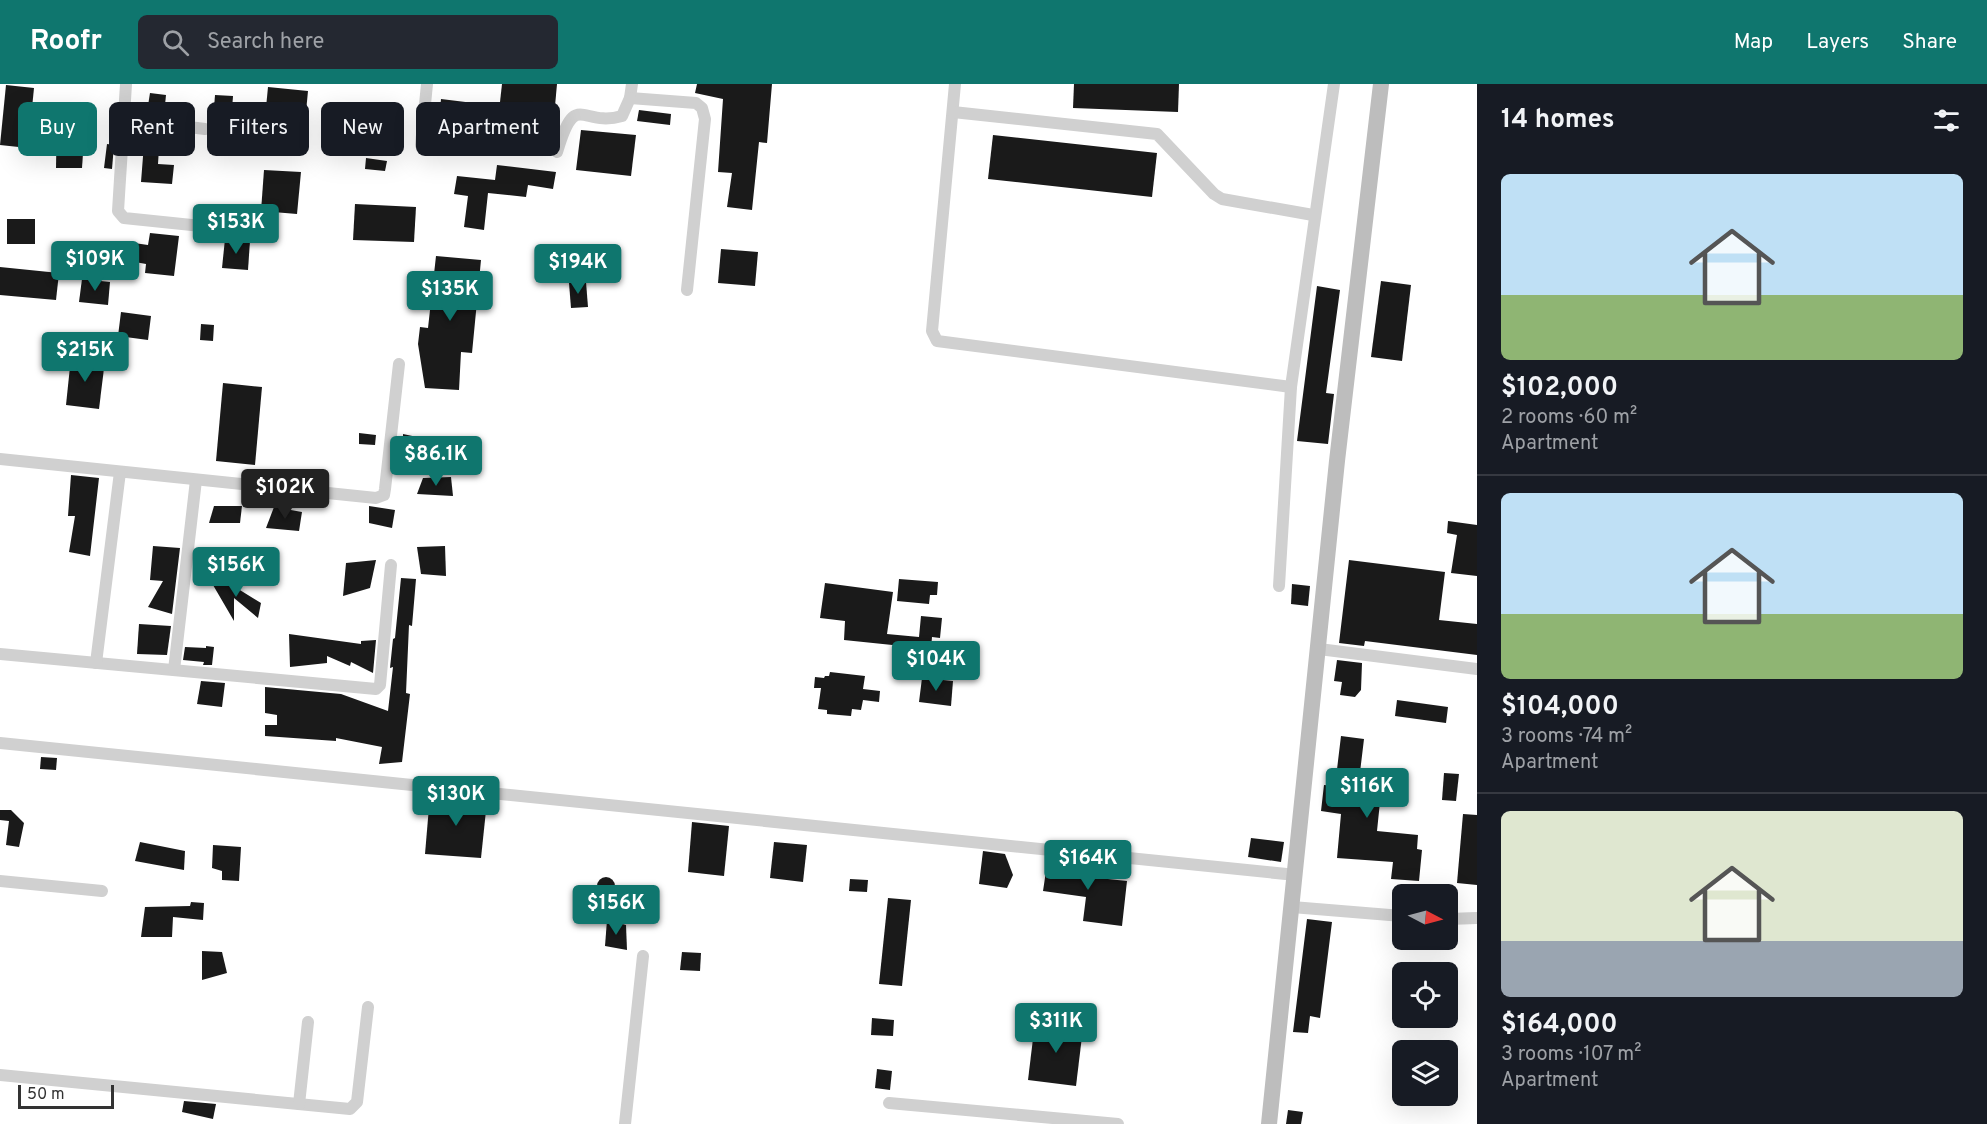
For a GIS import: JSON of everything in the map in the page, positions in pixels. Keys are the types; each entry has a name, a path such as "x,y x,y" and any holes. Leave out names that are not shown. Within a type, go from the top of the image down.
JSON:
{"main road":[{"path":"1269,1124 1337,461 1381,84"}],"street":[{"path":"125,102 126,84"},
{"path":"425,102 427,84"},
{"path":"560,142 566,123 572,116 582,114 615,118 622,116 630,98 632,84"},
{"path":"955,84 932,331 937,341 1291,387"},
{"path":"1279,586 1291,387 1334,84"},
{"path":"630,98 696,104 702,108 705,118 687,290"},
{"path":"953,112 1157,134 1214,194 1222,199 1314,215"},
{"path":"195,128 205,129"},
{"path":"121,156 117,206 120,215 124,218 211,227"},
{"path":"0,459 380,497 386,489 399,364"},
{"path":"96,663 120,472"},
{"path":"174,670 196,480"},
{"path":"0,654 376,689 380,685 391,565"},
{"path":"1319,649 1477,669"},
{"path":"0,743 1296,875"},
{"path":"0,881 102,891"},
{"path":"1292,908 1392,915"},
{"path":"1458,919 1477,918"},
{"path":"625,1124 643,956"},
{"path":"0,1075 350,1108 355,1106 368,1007"},
{"path":"299,1104 308,1022"},
{"path":"889,1103 1118,1124"}],"building":[{"path":"502,84 557,84 555,102 500,102"},
{"path":"697,84 772,84 767,143 759,142 752,210 727,207 732,173 718,172 723,99 695,93"},
{"path":"1074,84 1179,84 1178,112 1073,108"},
{"path":"6,85 34,88 33,102 18,102 18,147 0,145"},
{"path":"268,87 308,91 307,102 267,102"},
{"path":"150,93 166,95 165,102 149,102"},
{"path":"215,95 233,96 233,102 214,102"},
{"path":"441,99 465,102 441,102"},
{"path":"639,110 671,114 670,125 637,121"},
{"path":"581,130 636,135 631,176 576,170"},
{"path":"993,135 1157,153 1152,197 988,179"},
{"path":"107,144 109,144 109,156 113,156 112,169 104,168"},
{"path":"56,156 83,156 82,168 56,168"},
{"path":"143,156 158,156 158,164 174,165 172,184 141,182"},
{"path":"366,158 387,161 385,171 365,169"},
{"path":"497,165 556,172 553,189 528,185 526,197 488,193 484,230 464,227 468,196 454,194 457,176 495,180"},
{"path":"264,170 301,172 297,214 261,211"},
{"path":"355,204 416,207 414,242 353,240"},
{"path":"7,219 35,219 35,244 7,244"},
{"path":"150,233 179,236 174,276 145,273 146,264 124,260 127,242 148,245"},
{"path":"225,239 250,241 248,270 222,268"},
{"path":"721,249 758,252 755,286 718,283"},
{"path":"436,256 481,260 472,353 461,352 459,390 425,388 418,344 420,327 428,328"},
{"path":"0,267 59,273 56,300 0,295"},
{"path":"82,279 110,282 108,305 79,302"},
{"path":"1381,281 1411,285 1402,361 1371,357"},
{"path":"586,282 588,307 571,308 569,283"},
{"path":"1317,286 1340,290 1326,393 1334,394 1328,444 1297,441"},
{"path":"121,312 151,316 148,340 118,336"},
{"path":"201,324 214,325 213,341 200,340"},
{"path":"71,357 105,360 99,409 66,405"},
{"path":"223,383 262,387 255,465 216,461"},
{"path":"359,433 376,435 375,445 359,444"},
{"path":"403,434 417,437 416,452 403,449"},
{"path":"71,475 99,478 90,556 69,552 75,516 68,516"},
{"path":"451,477 453,496 417,494 423,478"},
{"path":"214,506 242,506 240,523 209,523"},
{"path":"369,506 395,510 392,528 369,523"},
{"path":"274,507 302,512 299,531 266,528"},
{"path":"1448,521 1477,525 1477,576 1451,573 1457,535 1447,533"},
{"path":"153,546 180,548 172,614 148,607 163,581 150,580"},
{"path":"445,546 446,576 421,574 417,547"},
{"path":"376,560 370,588 343,596 346,563"},
{"path":"1349,560 1445,572 1439,620 1477,624 1477,655 1365,641 1364,646 1339,643"},
{"path":"401,578 416,579 412,626 409,625 406,693 410,694 402,762 379,764 382,747 336,738 336,741 265,736 265,725 277,725 277,715 265,713 265,687 341,694 388,711 393,667 390,668"},
{"path":"220,579 227,583 235,582 235,587 261,603 258,618 234,598 234,621 213,585 218,585"},
{"path":"899,579 938,582 937,595 930,595 929,604 897,601"},
{"path":"825,583 893,592 887,634 919,637 921,616 942,618 940,638 932,637 931,649 844,640 845,621 820,618"},
{"path":"1292,584 1310,586 1308,606 1291,604"},
{"path":"139,624 171,626 167,655 137,654"},
{"path":"289,634 361,644 361,641 376,640 373,673 351,662 350,666 327,656 327,663 290,667"},
{"path":"206,646 214,647 212,665 183,660 185,647 206,648"},
{"path":"1337,660 1362,663 1361,690 1355,697 1340,695 1342,682 1334,681"},
{"path":"830,672 865,676 863,689 880,691 879,702 863,700 861,710 852,709 851,716 827,714 827,710 818,709 821,688 814,688 815,677 824,678 829,676"},
{"path":"922,678 953,681 951,706 919,702"},
{"path":"201,681 225,683 222,707 197,704"},
{"path":"1397,700 1448,707 1446,723 1395,716"},
{"path":"1341,736 1364,739 1358,789 1381,792 1377,831 1418,835 1417,849 1422,850 1419,881 1391,879 1393,862 1337,858 1341,814 1321,811 1324,785 1335,786"},
{"path":"41,757 57,758 56,770 40,769"},
{"path":"1444,773 1459,774 1456,801 1442,800"},
{"path":"430,795 487,801 481,858 425,854"},
{"path":"0,810 11,810 24,823 19,847 6,845 9,821 0,820"},
{"path":"1463,814 1477,815 1477,885 1457,883"},
{"path":"692,822 729,826 724,876 688,872"},
{"path":"1251,838 1284,842 1281,862 1248,857"},
{"path":"140,842 185,851 184,870 135,861"},
{"path":"774,842 807,845 803,882 770,878"},
{"path":"213,845 241,847 239,881 222,880 222,871 212,868"},
{"path":"983,851 1005,854 1013,875 1007,888 979,884"},
{"path":"1048,858 1082,861 1079,876 1127,881 1122,926 1083,921 1086,897 1043,891"},
{"path":"606,877 612,880 615,886 612,892 606,895 600,892 597,886 600,880"},
{"path":"850,879 868,880 867,892 849,891"},
{"path":"888,898 911,900 902,986 879,984"},
{"path":"191,902 204,903 203,920 173,917 172,937 141,937 145,907 190,906"},
{"path":"1307,919 1332,922 1320,1018 1310,1016 1308,1033 1293,1032"},
{"path":"607,920 626,925 627,950 605,946"},
{"path":"202,951 222,952 227,973 202,980"},
{"path":"682,952 701,953 700,971 680,970"},
{"path":"872,1018 894,1020 893,1036 871,1035"},
{"path":"1035,1022 1083,1028 1076,1086 1028,1080"},
{"path":"877,1069 892,1071 890,1090 875,1088"},
{"path":"184,1101 216,1104 213,1119 182,1112"},
{"path":"1288,1110 1303,1112 1301,1124 1286,1124"}]}
